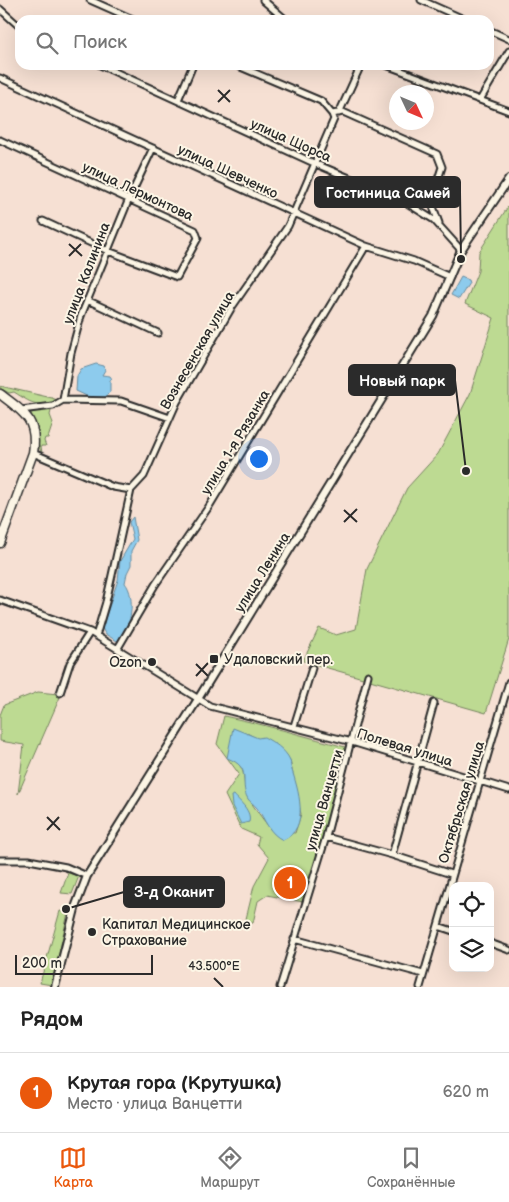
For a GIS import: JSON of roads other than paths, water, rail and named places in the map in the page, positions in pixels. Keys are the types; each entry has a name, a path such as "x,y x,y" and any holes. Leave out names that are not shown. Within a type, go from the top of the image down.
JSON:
{"main road":[{"path":"0,394 21,410 34,430 33,453 0,543"}],"street":[{"path":"90,0 124,15"},
{"path":"263,0 280,15"},
{"path":"421,0 455,15"},
{"path":"0,9 15,22"},
{"path":"494,32 509,39"},
{"path":"480,100 509,51"},
{"name":"улица Щорса","path":"111,70 316,164 402,200 440,226 461,250"},
{"path":"178,100 191,70"},
{"path":"248,70 321,101 332,114 343,112 437,154 442,167 431,201 440,226"},
{"path":"339,113 359,70"},
{"path":"399,70 509,111"},
{"name":"улица Шевченко","path":"0,78 366,246 414,261 450,277"},
{"name":"Вознесенская улица","path":"96,636 106,602 131,490 144,476 190,378 232,307 288,226 334,119 332,114"},
{"name":"улица Лермонтова","path":"0,140 195,230 198,238 177,278 108,251 43,221"},
{"name":"улица Калинина","path":"62,400 71,353 87,300 129,199 153,148"},
{"name":"улица Ленина","path":"55,987 76,905 87,876 433,316 461,250 509,179"},
{"name":"улица 1-я Рязанка","path":"118,648 156,585 210,505 366,246"},
{"path":"87,300 158,333"},
{"path":"21,410 53,406 62,400 122,401 170,418"},
{"path":"33,453 113,487 131,490"},
{"name":"Полевая улица","path":"0,600 90,632 210,706 352,742 509,790"},
{"path":"60,693 70,663 90,632"},
{"path":"294,726 312,668"},
{"name":"улица Ванцетти","path":"280,987 326,837 368,675"},
{"name":"Октябрьская улица","path":"420,987 451,874 509,682"},
{"path":"392,854 416,760 434,703"},
{"path":"326,837 392,854 451,874"},
{"path":"0,860 28,860 66,867 87,876"},
{"path":"438,926 449,930"},
{"path":"294,939 423,974"},
{"path":"494,944 509,950"}],"water":[{"path":"461,277 468,280 469,283 459,299 451,295"},
{"path":"96,364 104,366 105,370 102,375 110,376 112,379 110,380 110,392 104,398 91,398 76,391 77,376 81,369"},
{"path":"133,517 137,540 131,551 131,565 125,583 130,596 131,613 126,630 117,641 105,634 102,628 118,580 120,561 133,539 129,522"},
{"path":"233,728 258,738 264,737 282,749 290,760 299,797 300,817 297,827 292,834 283,840 274,834 257,808 248,799 245,793 243,771 240,766 227,758"},
{"path":"234,795 247,810 249,822 241,824 232,806 231,796"}],"place":[{"name":"Гостиница Самей","path":"461,259"},
{"name":"Новый парк","path":"466,471"},
{"name":"Удаловский пер.","path":"214,659"},
{"name":"Ozon","path":"152,662"},
{"name":"Крутая гора (Крутушка)","path":"290,883"},
{"name":"З-д Оканит","path":"66,909"},
{"name":"Капитал Медицинское Страхование","path":"92,932"}]}
